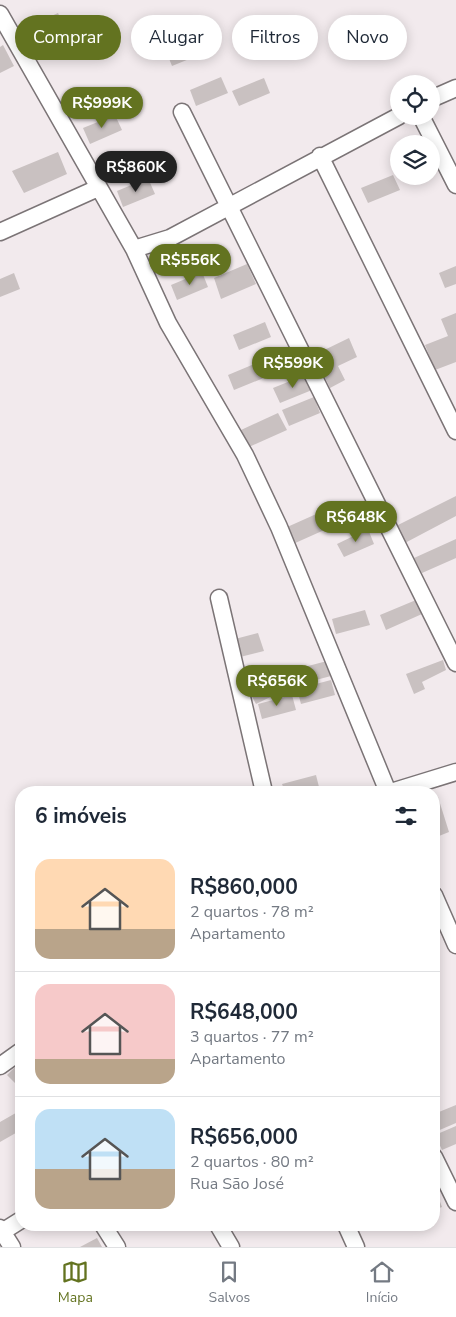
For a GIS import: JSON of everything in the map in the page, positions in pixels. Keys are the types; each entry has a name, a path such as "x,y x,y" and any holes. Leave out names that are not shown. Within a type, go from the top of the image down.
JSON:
{"street":[{"path":"0,14 134,249 168,323 245,455 271,511 387,786"},
{"path":"440,95 456,88"},
{"path":"182,112 456,663"},
{"path":"134,249 170,238 320,156 390,121"},
{"path":"426,125 456,185"},
{"path":"320,156 456,431"},
{"path":"0,232 98,188"},
{"path":"219,598 263,786"},
{"path":"410,786 456,772"},
{"path":"440,909 456,945"},
{"path":"0,1066 15,1055"},
{"path":"440,1169 456,1202"},
{"path":"12,1247 1,1230 15,1223"},
{"path":"107,1231 117,1247"},
{"path":"222,1231 231,1247"},
{"path":"349,1231 356,1247"}],"building":[{"path":"3,45 14,66 0,73 0,47"},
{"path":"170,60 187,60 172,66"},
{"path":"221,77 228,93 196,106 190,90"},
{"path":"264,78 270,93 239,106 232,91"},
{"path":"115,115 122,130 90,144 83,128"},
{"path":"58,152 67,174 24,193 12,171"},
{"path":"390,176 390,185 398,185 400,190 368,203 361,188"},
{"path":"148,178 155,194 123,207 117,191"},
{"path":"247,264 256,284 221,299 214,278"},
{"path":"456,266 456,284 445,288 439,273"},
{"path":"202,272 208,287 177,300 171,285"},
{"path":"14,273 20,289 0,297 0,279"},
{"path":"456,313 456,362 435,370 425,345 448,336 441,319"},
{"path":"265,322 271,337 239,350 233,335"},
{"path":"349,338 357,357 338,366 345,380 330,388 314,355"},
{"path":"259,362 266,377 234,390 228,375"},
{"path":"305,375 312,390 280,403 273,388"},
{"path":"314,397 320,413 289,426 282,410"},
{"path":"278,413 287,430 249,447 241,430"},
{"path":"456,496 456,516 403,544 394,527"},
{"path":"323,511 331,527 293,544 285,528"},
{"path":"368,529 374,544 344,557 337,544"},
{"path":"456,539 456,558 422,573 414,558"},
{"path":"416,600 422,614 386,630 380,615"},
{"path":"365,610 370,625 336,634 332,619"},
{"path":"258,633 264,651 240,657 235,639"},
{"path":"443,660 446,670 422,682 425,689 414,694 406,674"},
{"path":"327,661 331,676 297,685 293,670"},
{"path":"285,670 293,686 256,704 247,687"},
{"path":"331,680 335,695 301,704 297,689"},
{"path":"292,695 296,710 262,719 258,704"},
{"path":"316,775 319,786 283,786 282,784"},
{"path":"440,803 449,832 440,836"},
{"path":"15,1067 15,1083 7,1075"},
{"path":"456,1105 456,1123 440,1130 440,1112"},
{"path":"15,1113 15,1133 0,1142 0,1122"},
{"path":"456,1126 456,1144 442,1150 440,1133"},
{"path":"97,1238 102,1247 80,1247"}]}
